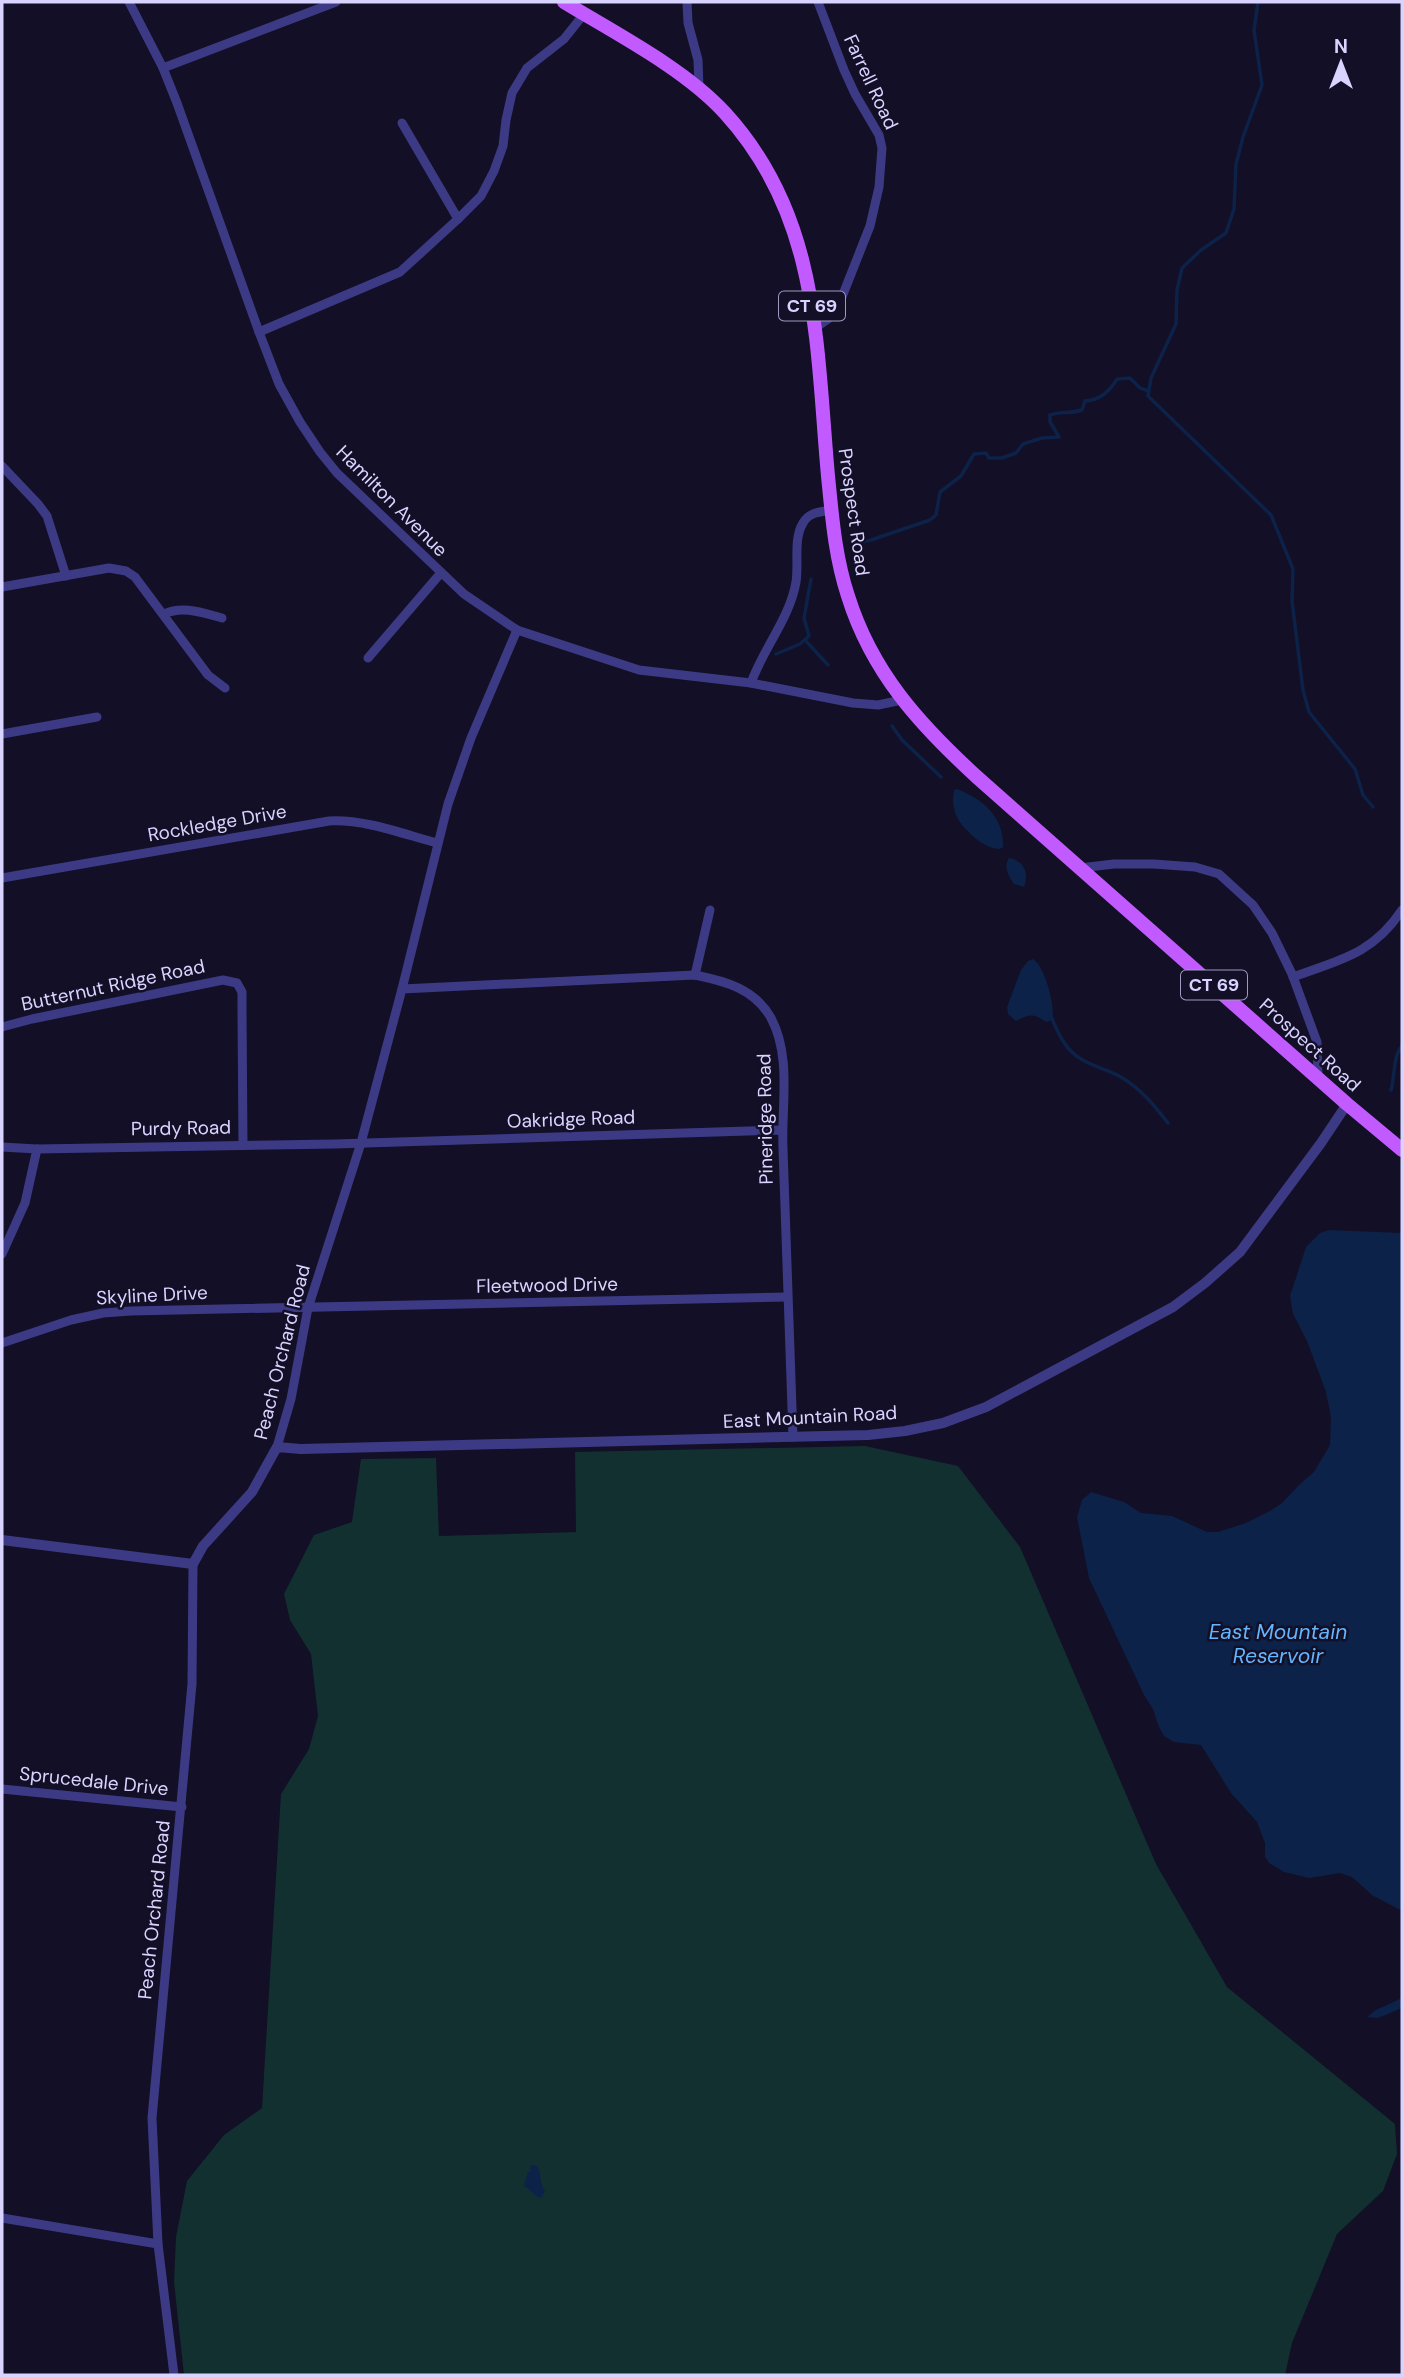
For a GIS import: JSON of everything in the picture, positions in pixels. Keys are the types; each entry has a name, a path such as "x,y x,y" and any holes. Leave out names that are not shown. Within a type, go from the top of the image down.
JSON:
{"main road":[{"name":"Prospect Road","path":"564,2 699,88 726,114 746,140 769,173 783,201 801,250 815,328 837,554 854,614 881,669 902,700 934,738 1402,1150"}],"street":[{"name":"Hamilton Avenue","path":"129,2 163,68 279,384 320,452 440,574 472,601 517,630 639,670 751,683 853,703 877,705 902,700"},
{"path":"163,68 336,2"},
{"path":"687,2 688,23 698,60 699,88"},
{"name":"Farrell Road","path":"815,328 828,319 838,307 870,226 879,187 882,148 879,135 844,70 818,2"},
{"path":"259,332 400,272 458,219 481,196 494,170 503,146 512,93 527,68 564,39 584,14"},
{"path":"402,123 458,219"},
{"path":"2,466 47,516 66,576"},
{"path":"751,683 758,663 790,604 798,570 798,535 802,525 808,515 832,510"},
{"path":"2,587 109,568 126,571 135,577 208,675 225,688"},
{"path":"368,658 440,574"},
{"path":"164,614 172,610 184,610 222,618"},
{"name":"Peach Orchard Road","path":"174,2375 158,2244 152,2118 192,1673 193,1564 204,1546 252,1492 277,1447 292,1392 308,1308 361,1143 437,844 460,766 517,630"},
{"path":"2,734 97,717"},
{"name":"Rockledge Drive","path":"2,878 329,821 369,825 437,844"},
{"path":"1080,868 1114,864 1154,864 1195,867 1219,874 1253,905 1272,933 1293,977 1317,1042 1318,1077"},
{"path":"695,975 710,910"},
{"path":"1293,977 1366,949 1387,931 1402,910"},
{"name":"Pineridge Road","path":"402,989 695,975 743,989 757,1001 777,1030 783,1051 782,1130 793,1437"},
{"name":"Butternut Ridge Road","path":"2,1027 223,980 237,983 242,992 243,1145"},
{"name":"East Mountain Road","path":"277,1447 301,1449 868,1435 943,1423 986,1408 1173,1307 1206,1283 1240,1252 1347,1104"},
{"name":"Oakridge Road","path":"361,1143 782,1130"},
{"name":"Purdy Road","path":"2,1147 37,1149 361,1143"},
{"path":"2,1254 25,1203 37,1149"},
{"name":"Fleetwood Drive","path":"308,1308 787,1297"},
{"name":"Skyline Drive","path":"2,1343 71,1320 103,1313 308,1308"},
{"path":"2,1539 193,1564"},
{"name":"Sprucedale Drive","path":"2,1789 182,1807"},
{"path":"2,2218 158,2244"}],"green space":[{"path":"865,1446 958,1466 1020,1547 1156,1864 1227,1987 1395,2124 1397,2154 1383,2191 1337,2234 1292,2343 1285,2375 184,2375 174,2282 176,2237 187,2181 224,2135 262,2108 281,1794 309,1749 318,1716 311,1654 290,1620 284,1594 314,1535 352,1522 361,1459 436,1458 439,1536 576,1532 575,1452"}],"water":[{"path":"957,789 990,810 1000,827 1003,847 996,849 987,846 964,828 953,805 954,790"},
{"path":"1009,858 1022,865 1026,877 1024,887 1014,884 1010,878 1007,868"},
{"path":"1033,959 1042,970 1051,997 1052,1020 1046,1022 1031,1015 1016,1021 1008,1014 1007,1007 1021,970"},
{"name":"East Mountain Reservoir","path":"1329,1230 1402,1233 1402,1911 1372,1895 1352,1877 1340,1873 1309,1878 1284,1872 1269,1863 1265,1857 1265,1843 1257,1822 1231,1793 1201,1745 1174,1742 1164,1736 1089,1578 1077,1517 1082,1500 1091,1492 1124,1502 1141,1513 1172,1516 1207,1532 1218,1532 1246,1523 1270,1511 1314,1472 1330,1445 1331,1417 1326,1392 1307,1341 1293,1314 1290,1296 1306,1247 1320,1233"},
{"path":"1402,1998 1402,2008 1378,2018 1367,2017 1376,2010"},
{"path":"530,2165 539,2169 545,2191 541,2198 524,2186 528,2172 531,2171"}],"waterway":[{"path":"1258,2 1254,30 1262,85 1236,164 1234,209 1226,233 1201,250 1182,268 1177,290 1176,324 1151,378 1148,396 1271,515 1293,569 1292,601 1303,690 1309,712 1355,769 1363,795 1373,807"},
{"path":"852,544 930,520 936,515 940,492 961,476 974,454 986,453 989,458 1002,458 1016,453 1023,444 1042,438 1059,437 1050,422 1050,415 1082,410 1085,401 1104,394 1117,379 1130,378 1140,388 1149,391"},
{"path":"776,654 800,644 809,636 804,618 811,579"},
{"path":"805,640 828,665"},
{"path":"892,726 902,740 941,777"},
{"path":"1050,1014 1070,1051 1135,1087 1168,1123"},
{"path":"1391,1090 1396,1061 1402,1046"}]}
